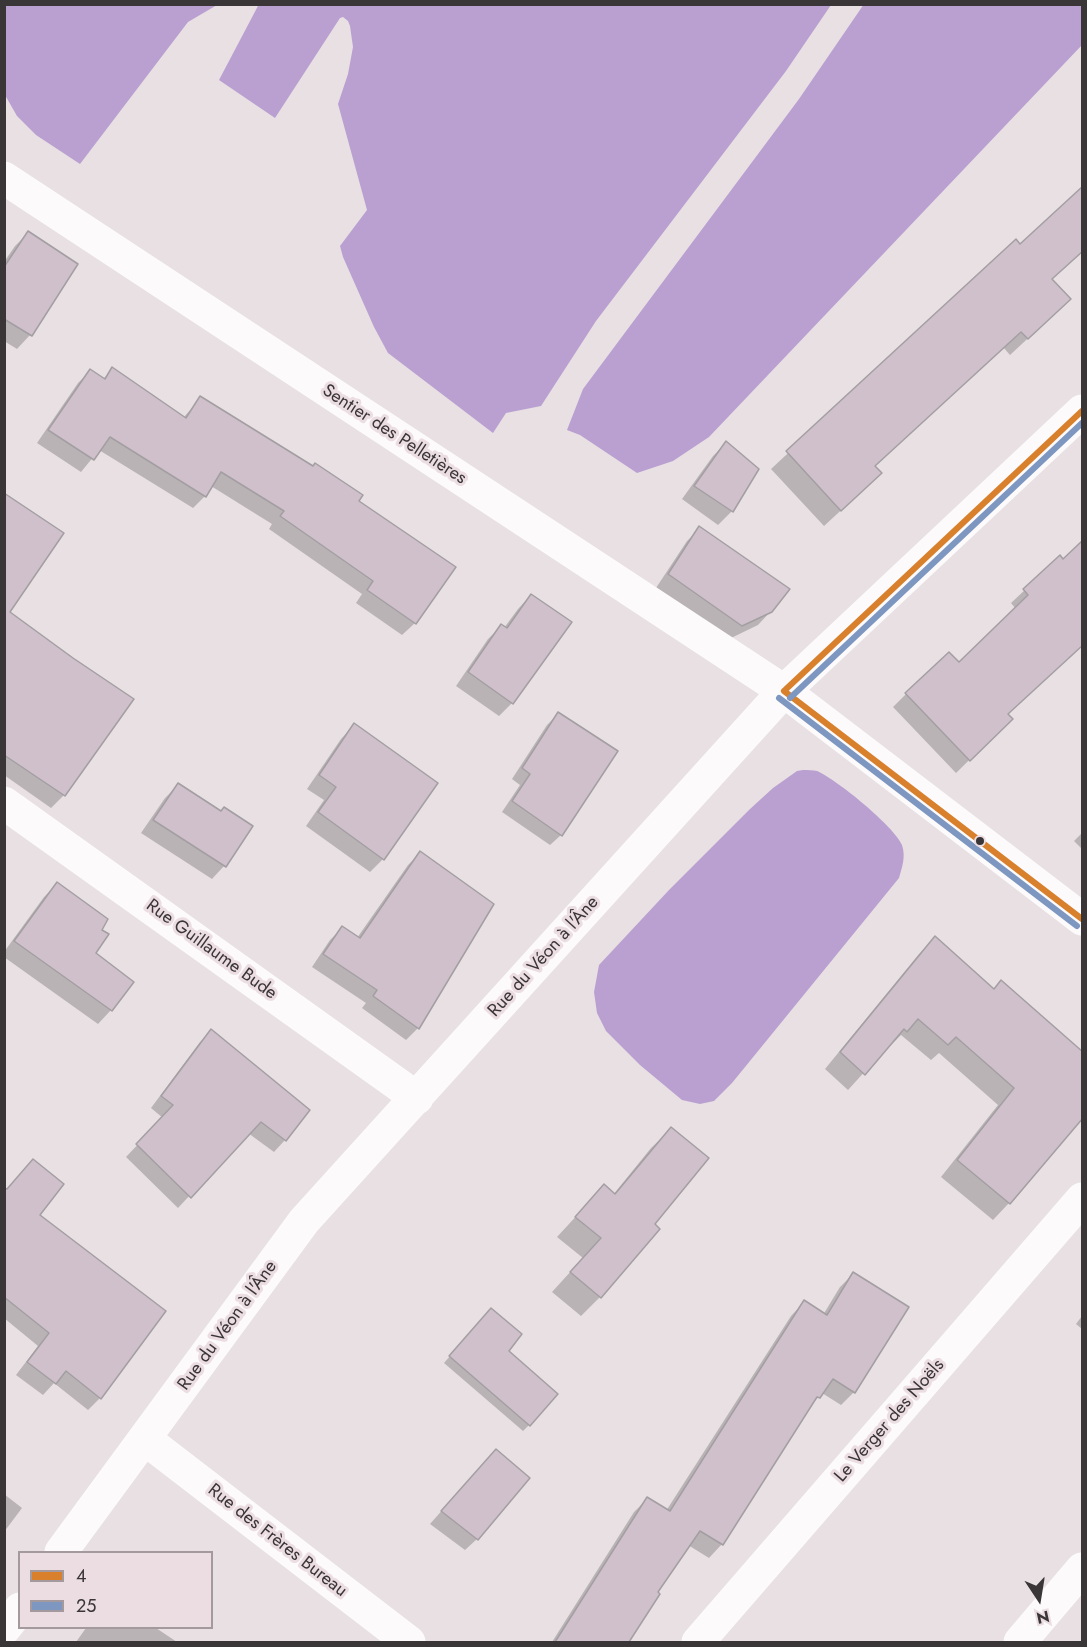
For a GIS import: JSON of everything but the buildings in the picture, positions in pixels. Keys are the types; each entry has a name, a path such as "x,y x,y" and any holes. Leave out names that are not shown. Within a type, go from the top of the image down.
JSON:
{"street":[{"name":"Sentier des Pelletières","path":"4,178 784,691 1083,919"},
{"name":"Rue du Véon à l'Âne","path":"62,1551 304,1221 784,691 1083,411"},
{"name":"Rue Guillaume Bude","path":"4,803 417,1098"},
{"name":"Le Verger des Noëls","path":"698,1642 1083,1199"},
{"name":"Rue des Frères Bureau","path":"145,1439 409,1642"},
{"path":"1020,1642 1083,1569"},
{"path":"4,1629 18,1612"}],"shaded area":[{"path":"259,4 831,5 786,71 596,321 541,406 506,413 493,433 388,353 343,257 340,246 367,210 338,104 348,74 353,47 348,21 343,17 340,18 275,118 219,80"},
{"path":"864,4 1082,5 1082,45 709,437 673,461 637,473 580,435 567,430 583,389 799,99"},
{"path":"4,5 217,5 188,22 80,164 36,135 17,116 5,95"},
{"path":"797,771 817,771 837,783 864,804 897,837 904,854 899,878 732,1083 714,1101 700,1104 682,1100 640,1065 606,1031 597,1013 594,992 599,965 669,890 750,809 773,788"}],"transit line":[{"name":"4","path":"784,691 1082,411"},
{"name":"25","path":"790,698 1082,423"},
{"name":"4","path":"784,691 1082,919"},
{"name":"25","path":"779,698 1077,926"}]}
